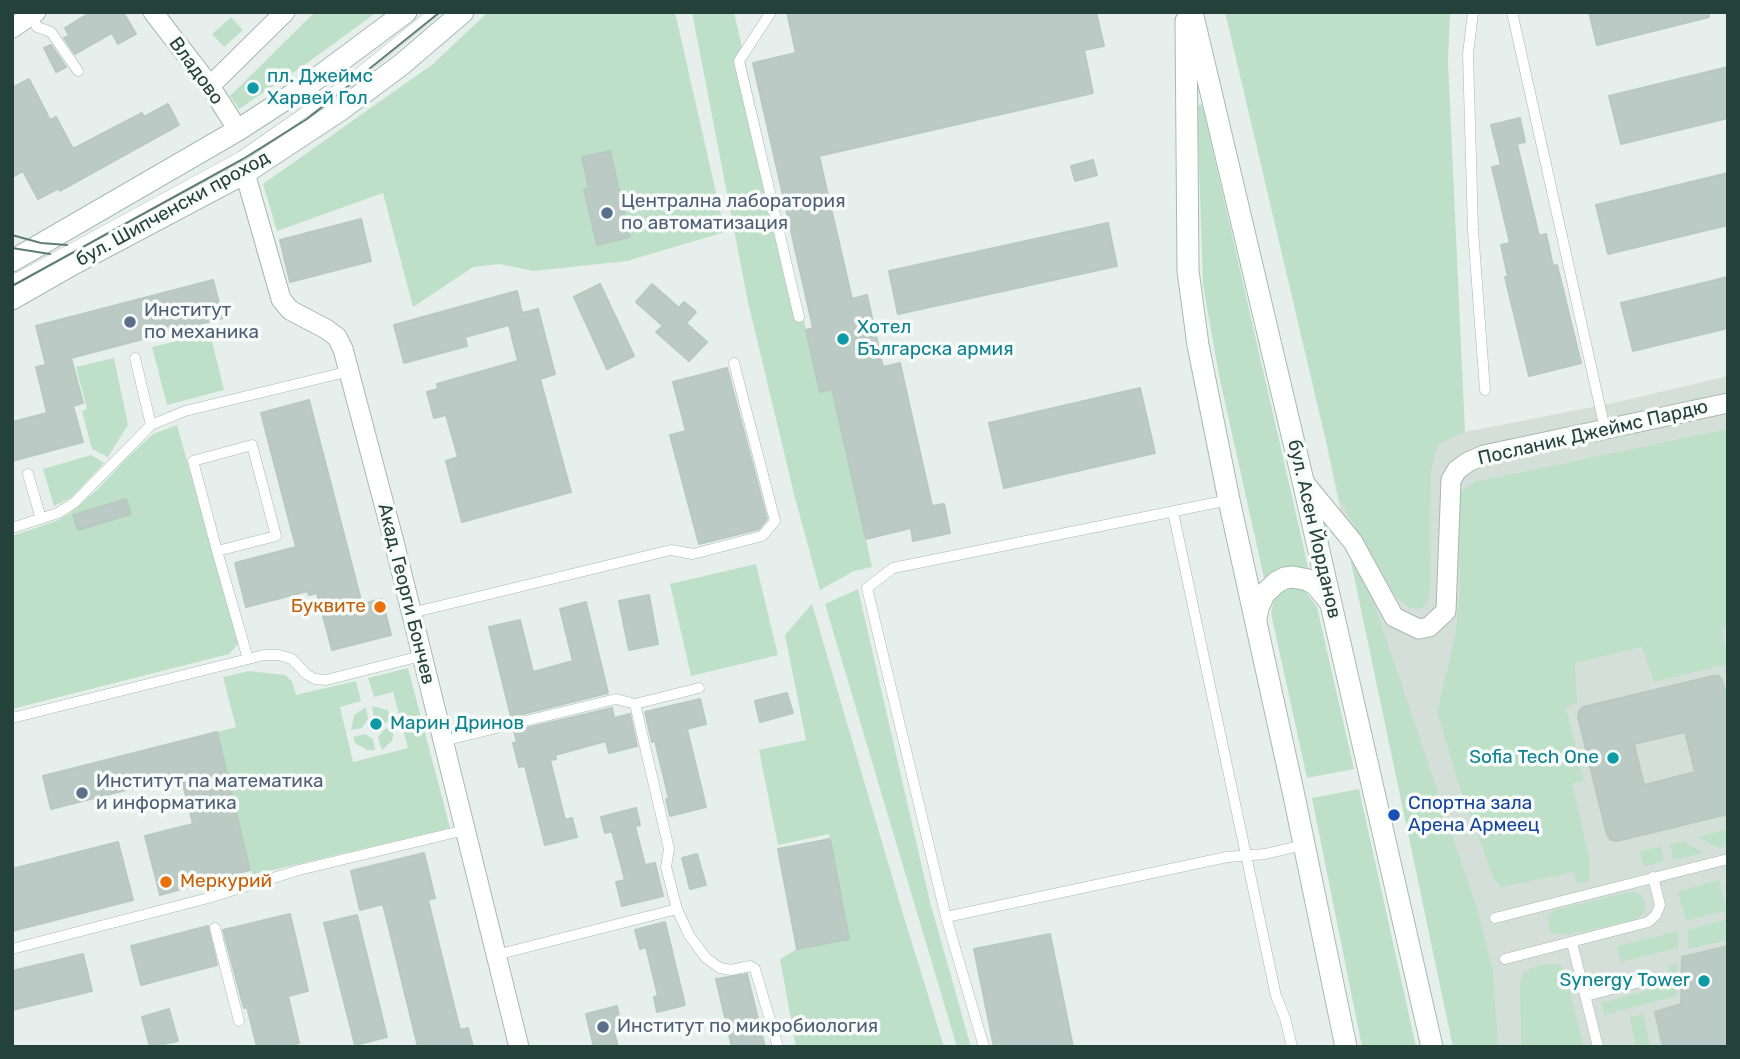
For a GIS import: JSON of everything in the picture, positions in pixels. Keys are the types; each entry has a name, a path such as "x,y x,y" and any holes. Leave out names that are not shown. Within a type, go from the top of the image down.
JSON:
{"main road":[{"name":"бул. Шипченски проход","path":"12,261 238,130 312,82 406,12"},
{"name":"бул. Шипченски проход","path":"12,299 75,262 245,173 339,111 401,65 463,12"},
{"path":"1185,12 1188,271 1198,345 1346,1047"},
{"name":"бул. Асен Йорданов","path":"1192,12 1303,481 1319,512 1331,604 1432,1047"},
{"path":"1255,622 1264,594 1285,578 1308,580 1316,585 1331,604"}],"street":[{"name":"Владово","path":"153,12 210,86 238,130"},
{"path":"210,86 285,12"},
{"path":"12,28 34,14"},
{"name":"Акад. Георги Бончев","path":"245,173 281,299 290,310 337,337 350,371 519,1047"},
{"name":"Посланик Джеймс Пардю","path":"1319,512 1353,542 1394,617 1410,627 1430,627 1447,611 1451,480 1457,470 1483,455 1728,403"}],"lane":[{"path":"12,281 240,157 348,82 434,12"},
{"path":"771,12 739,61 799,317"},
{"path":"1473,12 1468,54 1473,216 1485,390"},
{"path":"1512,12 1605,429"},
{"path":"34,14 37,27 51,32 78,71"},
{"path":"135,358 151,425"},
{"path":"411,613 671,550 693,554 762,536 775,522 734,363"},
{"path":"12,528 58,513 74,503 151,425 185,411 350,371"},
{"path":"217,551 276,536 252,445 193,461 217,551 248,659"},
{"path":"28,474 41,519"},
{"path":"984,1047 946,917 867,587 893,568 1229,500"},
{"path":"1173,512 1276,996 1292,1047"},
{"path":"12,718 264,655 279,655 292,659 306,674 315,679 327,680 421,656"},
{"path":"443,741 616,699 635,704 699,688"},
{"path":"635,704 670,849 666,867 677,909 689,935 706,958 720,968 755,968 778,1047"},
{"path":"12,949 208,898 286,873 465,830"},
{"path":"946,917 1215,859 1265,854 1304,845"},
{"path":"1495,918 1728,859"},
{"path":"1505,959 1648,922 1657,915 1660,905 1653,877"},
{"path":"496,955 677,909"},
{"path":"215,928 239,1021"},
{"path":"1572,943 1598,1047"},
{"path":"1585,996 1660,977"}],"shaded area":[{"path":"1728,376 1728,1047 1453,1047 1328,452 1465,432 1618,402"}],"green space":[{"path":"315,12 377,12 239,109 230,96"},
{"path":"488,12 675,12 725,232 627,261 534,271 499,264 473,267 413,307 383,193 277,231 263,184 433,64"},
{"path":"692,12 734,12 820,391 832,389 866,539 872,567 854,571 820,590 748,302"},
{"path":"1225,12 1450,12 1448,62 1465,432 1440,443 1435,453 1431,472 1430,589 1428,602 1420,609 1409,608 1396,597 1340,501"},
{"path":"231,17 243,30 224,47 212,34"},
{"path":"1201,104 1309,571 1272,573 1264,578 1219,375 1203,285 1197,106"},
{"path":"210,333 224,390 167,405 152,347"},
{"path":"114,358 128,425 108,457 92,449 82,411 87,409 76,367"},
{"path":"177,425 238,644 229,654 12,709 12,536 69,514 153,434"},
{"path":"1728,429 1728,627 1721,629 1728,649 1728,664 1654,682 1642,647 1575,663 1577,703 1566,707 1584,781 1572,784 1590,860 1589,881 1577,884 1574,872 1502,887 1494,879 1458,783 1437,711 1455,638 1460,589 1458,501 1462,491 1475,482"},
{"path":"91,455 104,463 72,497 54,506 43,469"},
{"path":"1349,552 1368,585 1478,911 1493,971 1498,1047 1453,1047"},
{"path":"756,564 778,655 691,676 670,584"},
{"path":"1288,588 1305,591 1317,607 1354,769 1307,778 1271,613 1274,598"},
{"path":"858,589 930,902 971,1047 957,1047 825,604"},
{"path":"812,604 944,1047 796,1047 780,959 797,949 849,938 829,834 778,845 759,750 806,740 785,635"},
{"path":"408,668 450,828 252,875 217,732 236,727 223,677 249,671 285,675 292,681 296,695 356,681 361,701 340,707 353,762 408,748 393,692 374,697 368,678"},
{"path":"372,706 387,710 395,720 383,723 374,717"},
{"path":"366,707 368,719 362,728 351,730 354,715"},
{"path":"395,726 392,741 382,750 378,737 385,729"},
{"path":"365,734 373,739 375,750 367,750 355,743 353,737"},
{"path":"1359,789 1416,1047 1362,1047 1312,798"},
{"path":"1728,829 1728,846 1718,848 1698,837"},
{"path":"1683,841 1704,853 1673,860 1670,844"},
{"path":"1661,847 1664,861 1644,867 1639,851"},
{"path":"1719,880 1727,910 1686,921 1678,891"},
{"path":"1633,891 1640,894 1645,901 1645,911 1638,919 1568,935 1551,932 1547,918 1554,910"},
{"path":"1728,919 1728,940 1688,949 1688,930"},
{"path":"1678,931 1678,948 1621,962 1617,946"},
{"path":"1548,964 1559,964 1565,971 1584,1047 1521,1047 1520,984 1523,973"},
{"path":"1678,964 1676,996 1604,1015 1601,1003 1667,985 1669,966"},
{"path":"1643,1014 1651,1047 1636,1047 1629,1017"}],"building":[{"path":"91,12 123,12 136,34 118,44 112,33 75,54 64,38 69,36 65,28"},
{"path":"787,12 1096,12 1104,46 1084,50 1093,93 819,156 852,299 867,295 883,367 900,363 932,506 944,504 950,533 913,541 911,528 866,539 832,389 820,392 806,330 813,328 753,63 796,53"},
{"path":"1589,12 1709,12 1709,17 1597,45"},
{"path":"51,45 66,67 56,72 44,48"},
{"path":"1728,67 1728,118 1621,144 1609,96"},
{"path":"29,79 50,120 56,117 73,149 142,113 144,117 168,104 179,125 60,191 59,188 38,199 23,171 12,177 12,88"},
{"path":"1520,118 1525,142 1517,144 1539,236 1546,234 1553,266 1557,265 1581,363 1529,376 1505,277 1508,277 1501,245 1510,243 1492,167 1501,165 1491,125"},
{"name":"Централна лаборатория по автоматизация","path":"610,151 630,237 597,245 584,189 589,188 582,157"},
{"path":"1093,160 1097,175 1075,181 1071,166"},
{"path":"1728,173 1728,225 1608,254 1596,205"},
{"path":"361,219 371,261 290,282 280,240"},
{"path":"1108,223 1117,266 898,314 889,271"},
{"path":"1728,277 1728,328 1633,351 1621,303"},
{"name":"Институт по механика","path":"213,280 223,318 71,358 83,403 73,406 83,442 12,461 12,422 47,413 36,367 46,365 36,326"},
{"path":"600,284 634,356 607,369 574,297"},
{"path":"652,284 679,308 684,302 696,312 686,323 707,342 689,361 656,332 663,326 636,302"},
{"path":"517,291 522,313 538,309 555,374 540,379 571,492 462,522 446,461 458,457 446,415 434,418 427,392 438,389 437,384 518,361 509,325 465,337 467,346 404,363 394,325"},
{"path":"727,368 767,519 759,529 699,544 670,435 686,431 673,382"},
{"path":"1140,388 1155,453 1004,488 989,423"},
{"path":"309,400 362,604 382,599 391,635 332,650 317,593 309,595 308,591 246,607 235,563 296,547 261,413"},
{"path":"126,499 131,514 78,530 73,515"},
{"path":"649,595 658,644 629,650 619,601"},
{"path":"586,602 608,693 511,717 489,627 520,620 533,672 573,661 560,609"},
{"name":"Sofia Tech One","path":"1719,676 1728,704 1728,814 1617,841 1611,840 1607,835 1578,717 1583,707","holes":["1685,732 1695,772 1644,785 1634,744"]},
{"path":"787,693 793,713 760,722 755,701"},
{"path":"700,699 706,724 687,729 706,807 670,816 666,799 669,799 645,712"},
{"path":"612,708 614,718 630,714 637,746 609,753 606,741 555,755 556,759 550,760 565,820 572,818 577,837 545,845 525,766 519,767 513,743 517,742 514,731"},
{"name":"Институт па математика и информатика","path":"217,732 250,870 160,895 145,836 193,824 181,776 51,809 43,776"},
{"path":"636,808 640,825 635,826 645,865 655,863 663,896 622,906 616,882 625,880 612,831 605,833 601,817"},
{"path":"830,839 849,939 797,949 778,849"},
{"path":"118,842 133,900 12,931 12,869"},
{"path":"424,853 435,898 428,900 460,1030 468,1028 473,1047 418,1047 383,904 360,910 351,871"},
{"path":"697,854 706,885 690,889 682,858"},
{"path":"290,914 308,991 288,996 299,1043 285,1047 257,1047 223,930"},
{"path":"357,915 387,1037 355,1045 324,923"},
{"path":"665,922 685,1005 657,1012 654,997 658,996 646,947 640,949 635,930"},
{"path":"208,926 217,965 141,985 131,946"},
{"path":"1050,934 1073,1047 994,1047 974,949"},
{"name":"Synergy Tower","path":"1728,946 1728,1047 1663,1047 1655,1012 1681,1004 1682,957"},
{"path":"83,954 92,991 12,1010 12,971"},
{"path":"747,974 765,1047 732,1047 716,979"},
{"name":"Институт по микробиология","path":"617,1006 621,1026 613,1028 618,1047 594,1047 586,1014"},
{"path":"169,1009 178,1041 150,1047 142,1017"}],"tram line":[{"path":"12,286 243,159 307,119 440,12"},
{"path":"12,235 41,243 67,245"},
{"path":"12,248 50,254"}],"place":[{"name":"пл. Джеймс Харвей Гол","path":"253,88"},
{"name":"Централна лаборатория по автоматизация","path":"607,213"},
{"name":"Институт по механика","path":"130,322"},
{"name":"Хотел Българска армия","path":"843,339"},
{"name":"Буквите","path":"380,607"},
{"name":"Марин Дринов","path":"376,724"},
{"name":"Sofia Tech One","path":"1613,758"},
{"name":"Институт па математика и информатика","path":"82,793"},
{"name":"Спортна зала Арена Армеец","path":"1394,815"},
{"name":"Меркурий","path":"166,882"},
{"name":"Synergy Tower","path":"1704,981"},
{"name":"Институт по микробиология","path":"603,1027"}]}
